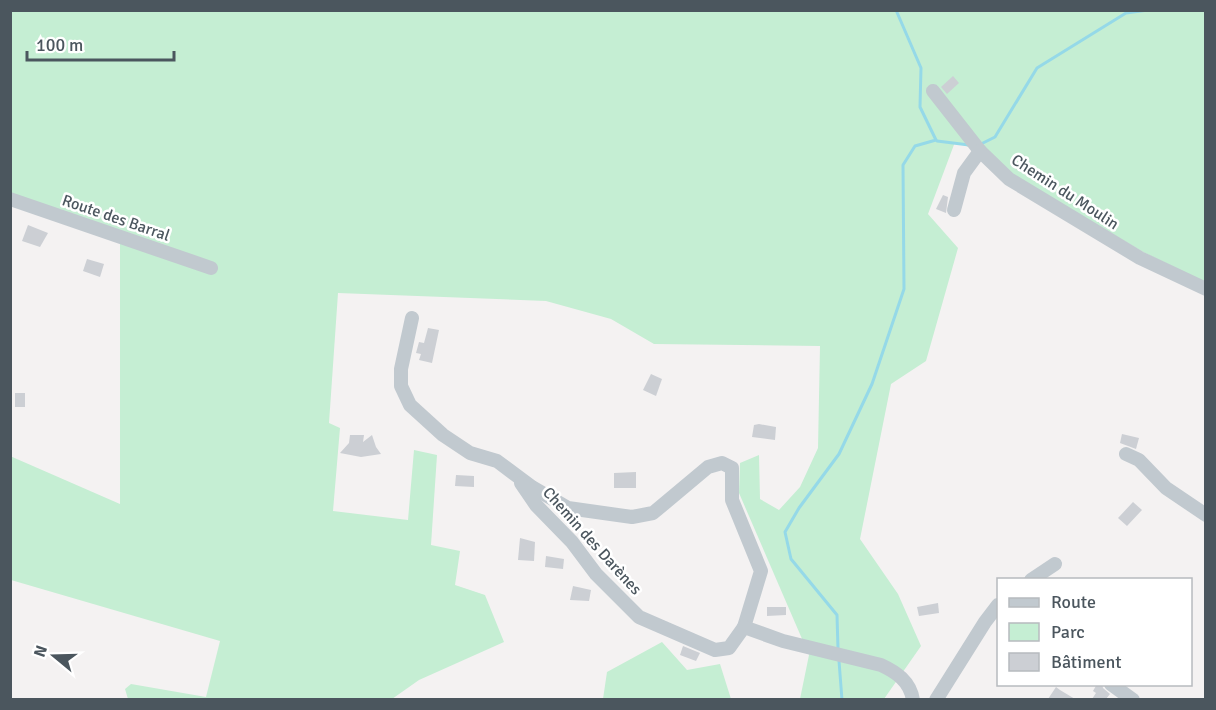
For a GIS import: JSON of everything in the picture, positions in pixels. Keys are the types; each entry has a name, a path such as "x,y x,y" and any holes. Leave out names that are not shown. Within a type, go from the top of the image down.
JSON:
{"street":[{"name":"Chemin du Moulin","path":"933,91 978,147 1009,179 1140,258 1206,289"},
{"path":"954,210 964,173 978,147"},
{"name":"Route des Barral","path":"10,199 212,268"},
{"path":"412,318 401,369 401,387 410,405 443,435 470,453 497,461 532,488 568,508 632,518 653,513 708,467 722,463 732,468 732,500 761,572 744,627 783,641 886,668 903,679 910,689 912,699"},
{"path":"1126,454 1139,460 1166,488 1206,515"},
{"name":"Chemin des Darènes","path":"514,474 536,505 565,534 596,574 639,617 715,650 729,648 744,627"},
{"path":"1033,578 1055,564"},
{"path":"936,699 985,622 997,607"},
{"path":"1114,686 1133,699"}],"green space":[{"path":"11,11 1205,11 1205,282 1145,253 996,166 980,151 955,142 928,214 958,248 926,361 891,384 860,539 898,594 921,646 884,699 800,699 809,655 739,493 740,463 759,455 760,499 779,510 800,487 818,448 820,346 654,344 611,319 546,301 338,293 329,423 340,428 333,511 408,520 414,450 437,455 431,545 460,551 455,585 485,595 504,642 419,680 392,699 128,699 125,689 131,684 206,697 220,641 11,580 10,456 120,504 120,238 11,196"},
{"path":"662,642 687,670 720,664 731,699 603,699 607,672"}],"building":[{"path":"953,76 959,83 947,94 941,87"},
{"path":"943,195 948,197 946,213 936,209"},
{"path":"28,225 48,233 40,247 22,241"},
{"path":"87,259 104,264 100,277 83,271"},
{"path":"428,328 439,330 432,363 419,360 421,354 416,353 419,342 424,343"},
{"path":"651,374 662,379 656,396 643,390"},
{"path":"15,393 25,393 25,407 15,407"},
{"path":"754,425 776,427 775,440 752,437"},
{"path":"1122,434 1139,438 1136,449 1120,443"},
{"path":"350,435 364,435 363,442 372,435 381,454 361,457 340,453 349,443"},
{"path":"636,472 636,488 614,488 614,473"},
{"path":"456,475 474,476 474,487 455,486"},
{"path":"1133,502 1142,510 1127,526 1118,518"},
{"path":"520,538 535,542 534,561 518,560"},
{"path":"546,556 564,559 563,569 545,567"},
{"path":"573,586 591,590 589,601 570,600"},
{"path":"938,603 939,613 919,616 917,607"},
{"path":"767,607 786,607 786,615 767,616"},
{"path":"683,646 700,653 696,661 680,655"},
{"path":"1096,686 1102,686 1110,694 1106,699 1092,699 1096,693 1093,691"},
{"path":"1056,687 1060,690 1075,699 1048,699"}],"waterway":[{"path":"838,649 837,615 791,559 785,532 799,508 839,454 872,384 904,289 903,165 915,146 936,140 920,107 921,68 896,10"},
{"path":"981,144 995,137 1037,68 1126,13 1148,10"},
{"path":"937,141 969,145"},
{"path":"839,661 842,700"}]}
